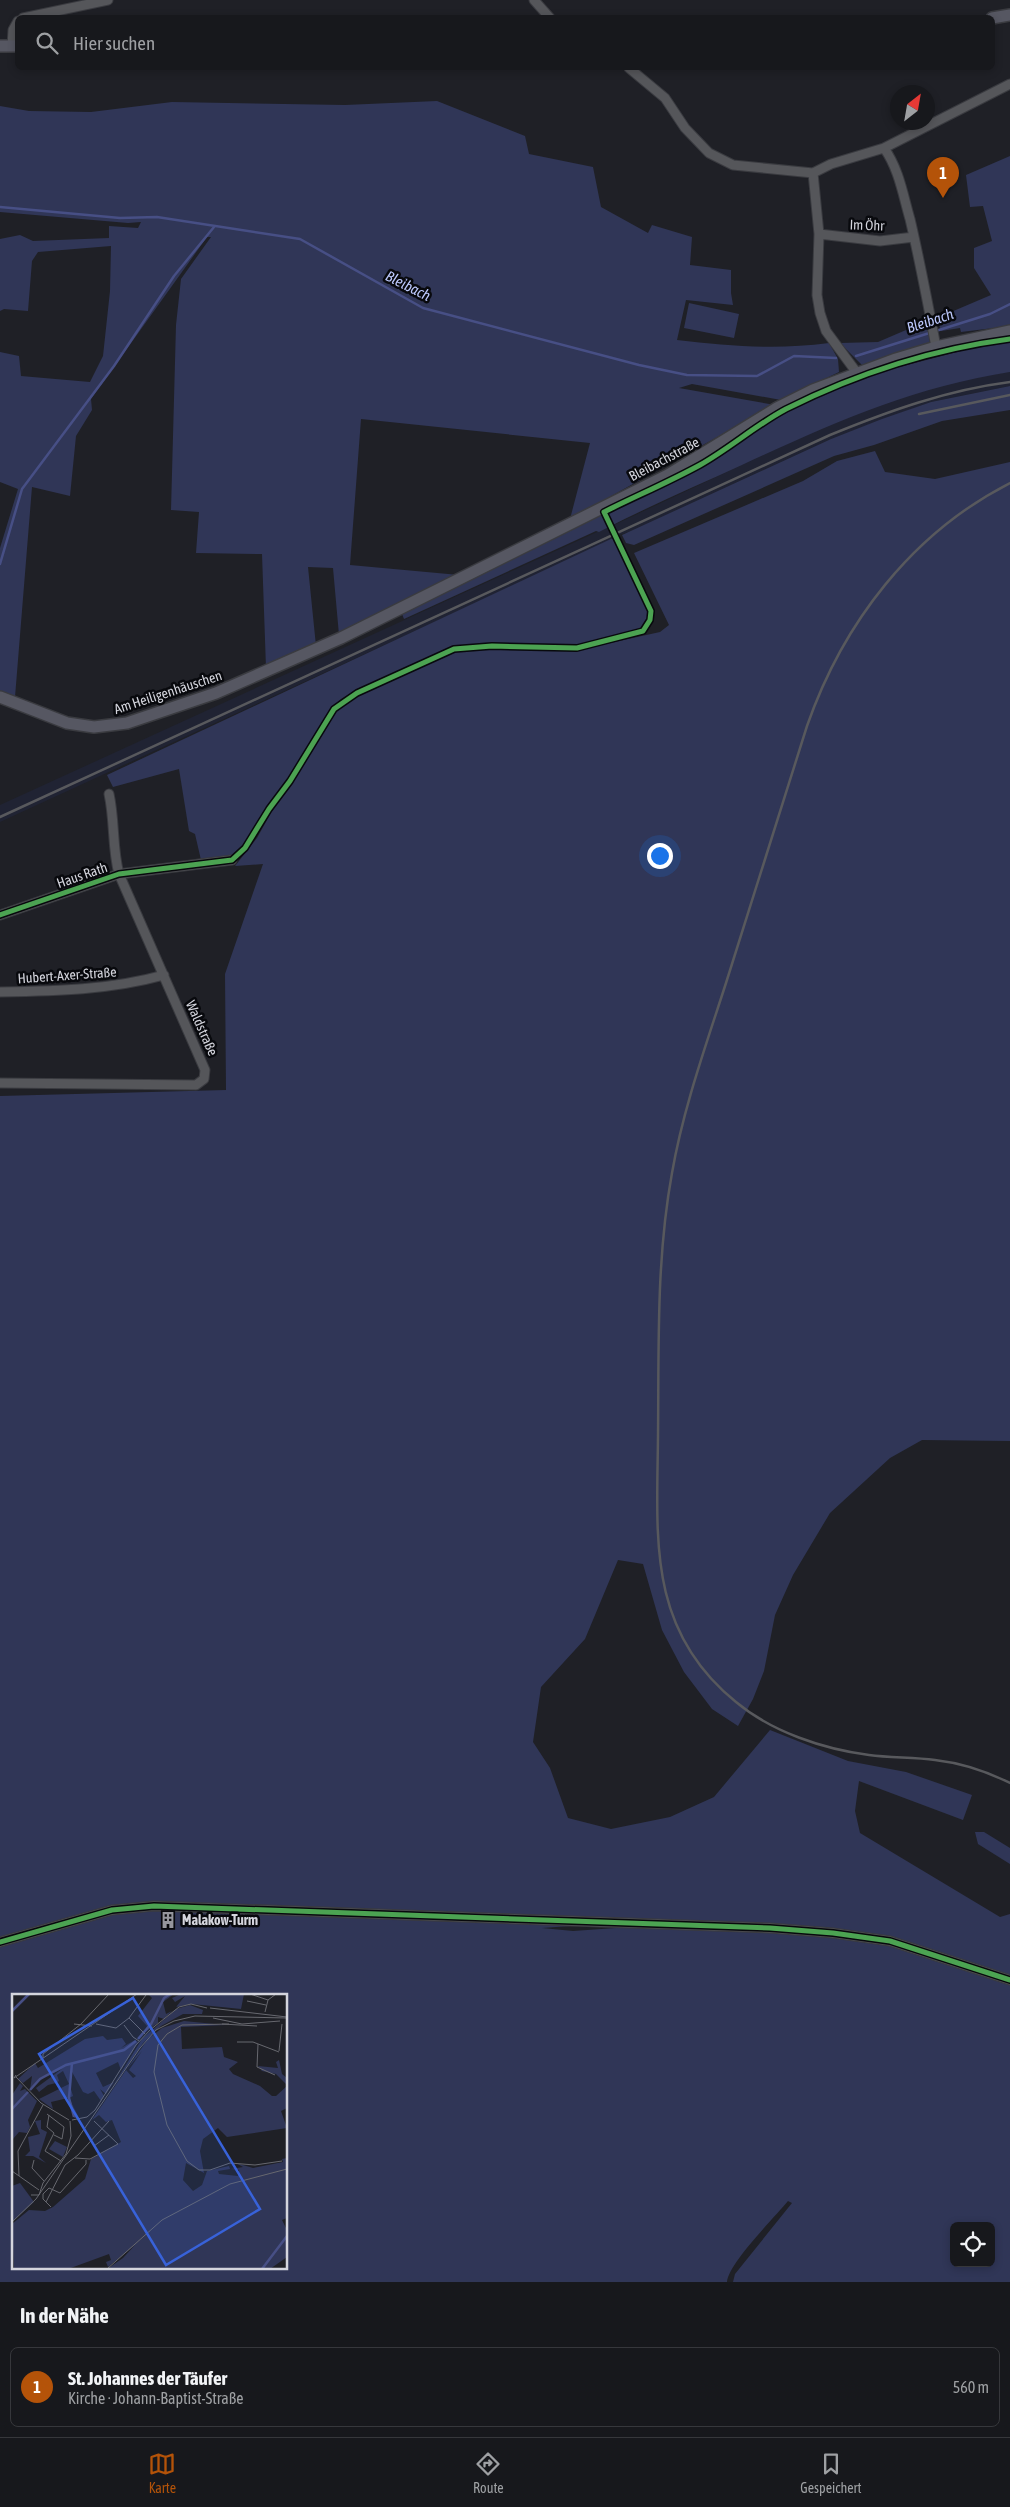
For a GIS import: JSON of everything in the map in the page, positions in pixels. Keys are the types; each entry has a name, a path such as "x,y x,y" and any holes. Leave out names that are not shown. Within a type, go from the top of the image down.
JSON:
{"main road":[{"path":"995,18 1010,15"},
{"path":"0,46 15,46"},
{"name":"Bleibachstraße","path":"341,638 668,475 777,408 935,342 1010,331"},
{"name":"Am Heiligenhäuschen","path":"0,697 67,724 94,727 112,726 216,693 341,638"}],"street":[{"path":"39,15 108,0"},
{"path":"534,0 547,15"},
{"path":"15,26 13,30 15,46"},
{"path":"630,70 665,98 695,140 709,153 721,160 733,165 813,173 831,164 884,148 1010,84"},
{"path":"884,148 891,158 901,184 926,286 935,342"},
{"path":"813,173 819,234 817,295 820,312 826,331 857,373"},
{"name":"Im Öhr","path":"819,234 880,241 914,237"},
{"name":"Waldstraße","path":"0,1083 196,1085 204,1079 205,1070 119,874 115,859 113,813 109,794"},
{"name":"Haus Rath","path":"0,915 119,874 232,860"},
{"name":"Hubert-Axer-Straße","path":"0,992 75,991 131,984 164,976"},
{"path":"0,1942 112,1910 183,1906 286,1912 770,1928 833,1933 890,1941 1010,1980"}],"shaded area":[{"path":"437,101 525,136 529,154 593,167 601,207 648,233 652,225 692,237 690,265 731,270 733,305 686,300 677,340 753,346 829,343 838,359 839,372 781,400 692,384 679,388 775,405 570,519 590,443 361,419 350,565 459,575 339,635 333,568 308,567 316,646 266,668 262,554 196,553 199,512 171,510 176,325 181,279 211,237 207,237 91,399 92,410 76,436 70,496 32,487 15,697 0,692 0,548 18,489 0,482 0,352 19,356 21,376 90,382 103,356 110,291 111,246 38,252 32,261 28,311 4,309 0,311 0,239 20,235 33,241 109,238 109,226 138,228 141,222 128,223 0,212 0,106 29,111 91,112 172,102 345,105"},
{"path":"1010,156 1010,326 961,332 960,328 941,331 937,318 991,295 974,268 974,248 992,241 983,206 970,207 966,175"},
{"path":"689,303 739,314 734,338 684,328"},
{"path":"927,321 930,343 863,366 840,343 878,342"},
{"path":"1010,341 1010,372 939,387 905,397 840,421 404,619 402,614 699,467 769,421 809,400 884,371 984,345"},
{"path":"1010,372 1010,386 931,402 831,439 629,532 618,535 614,525 825,426 877,405 927,389 971,378"},
{"path":"1010,386 1010,410 942,421 874,445 834,456 634,545 626,543 622,535 831,439 882,419 931,402"},
{"path":"875,451 885,472 935,479 1010,462 1010,1441 922,1440 890,1458 830,1513 793,1575 775,1615 764,1671 753,1699 738,1726 712,1709 684,1672 662,1630 643,1564 618,1560 585,1639 541,1687 533,1742 550,1768 568,1818 611,1829 670,1817 714,1797 770,1730 848,1761 906,1772 972,1795 963,1820 859,1781 855,1811 860,1833 1000,1917 1010,1914 1010,2282 733,2282 735,2274 792,2203 788,2201 743,2253 729,2274 727,2282 0,2282 0,1096 226,1090 225,974 263,864 235,866 257,838 336,710 357,695 454,652 493,648 578,650 660,632 669,625 634,553 803,481 837,461","holes":["656,1920 658,1925 573,1931 542,1928"]},
{"path":"608,527 613,538 604,544 0,822 0,805"},
{"path":"613,538 648,610 649,620 641,628 620,636 576,645 496,644 451,648 356,690 332,707 288,781 267,808 244,846 231,858 201,860 195,834 189,831 179,769 113,787 107,775"},
{"path":"975,1832 984,1832 1010,1848 1010,1864 978,1844"}],"waterway":[{"name":"Bleibach","path":"0,207 120,218 157,217 300,239 423,308 639,365 687,375 757,376 794,356 836,358"},
{"path":"0,564 22,489 114,366 174,276 214,227"},
{"name":"Bleibach","path":"856,356 990,314 1010,304"}],"railway":[{"path":"0,817 830,435 919,402 964,390 1010,382"},
{"path":"919,414 1010,395"},
{"path":"1010,483 975,504 942,528 912,555 885,585 861,617 840,652 822,688 807,726 696,1077 682,1125 672,1173 663,1239 661,1272 657,1511 663,1581 672,1613 686,1645 707,1674 750,1713 799,1738 816,1744 869,1755 927,1759 964,1765 1010,1783"}],"cycle path":[{"path":"0,915 119,874 232,860 245,848 269,809 290,781 334,709 357,693 454,649 492,646 577,648 643,631 650,620 651,611 604,512 700,465 775,415 813,396 867,374 924,356 981,343 1010,339"},
{"path":"0,1942 112,1910 154,1906 770,1928 833,1933 890,1941 1010,1980"}],"place":[{"name":"St. Johannes der Täufer","path":"943,198"},
{"name":"Malakow-Turm","path":"168,1920"}]}
